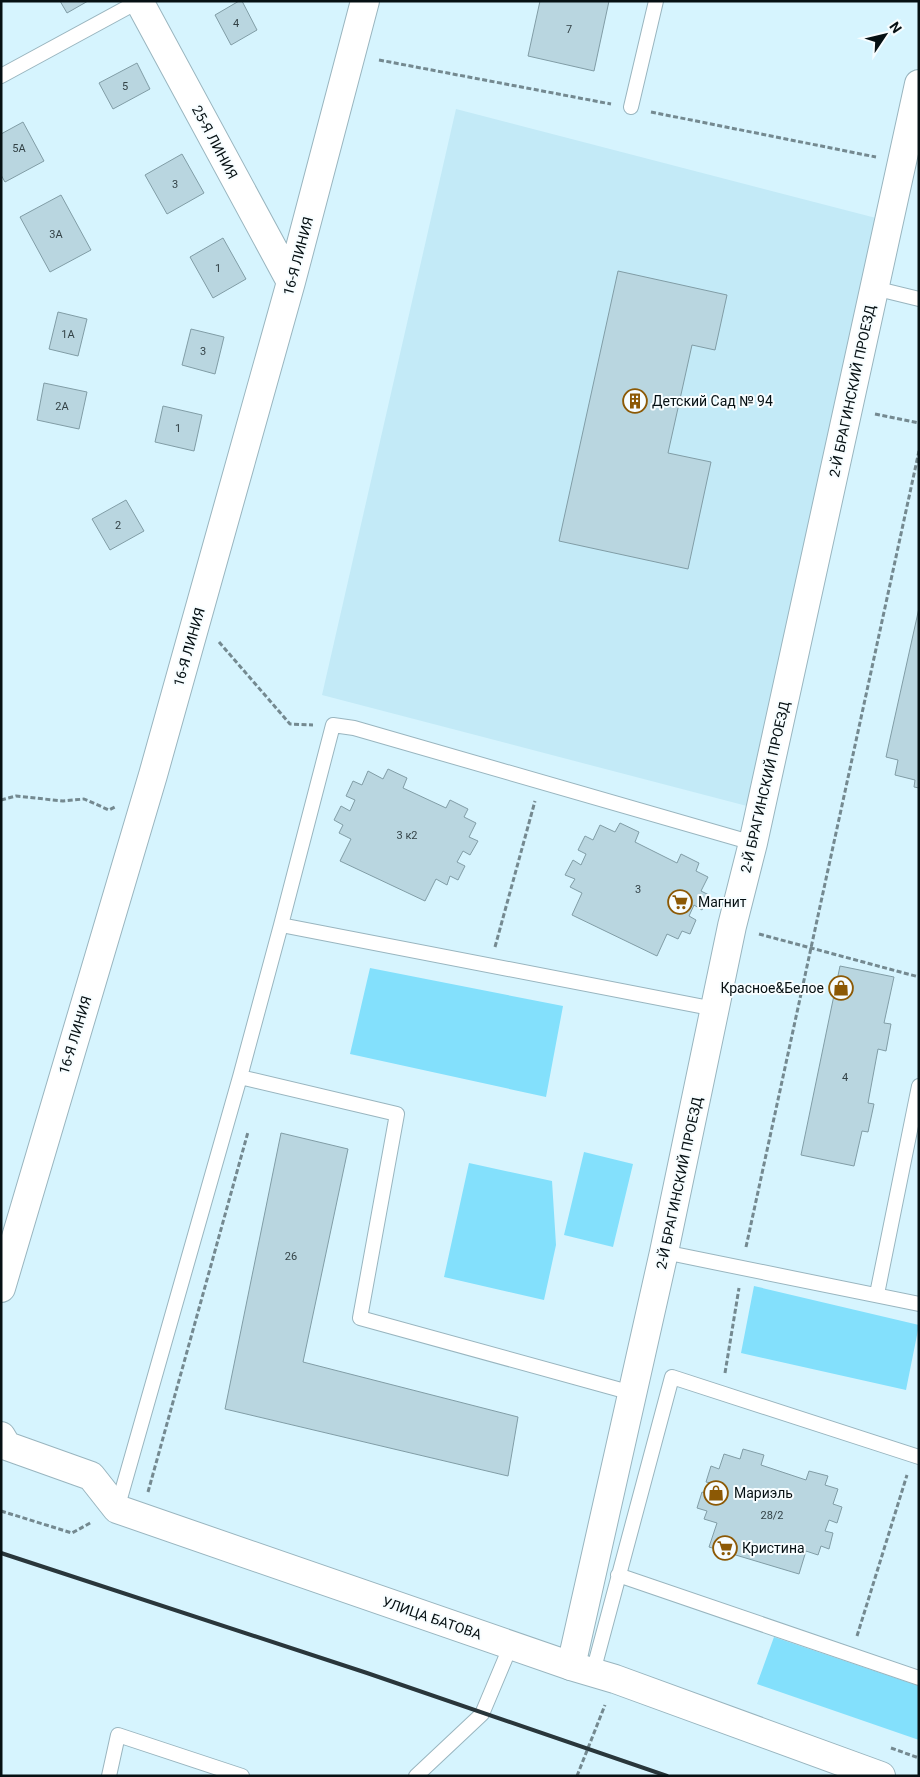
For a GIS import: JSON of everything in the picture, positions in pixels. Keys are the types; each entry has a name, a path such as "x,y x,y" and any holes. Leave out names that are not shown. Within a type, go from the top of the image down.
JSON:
{"street":[{"name":"25-Я ЛИНИЯ","path":"139,1 291,282"},
{"name":"16-Я ЛИНИЯ","path":"1,1288 198,617 291,282 365,1"},
{"name":"2-Й БРАГИНСКИЙ ПРОЕЗД","path":"593,1672 632,1393 664,1252 732,926 753,844 919,84"},
{"path":"1,1436 7,1446 91,1476 117,1509"},
{"name":"УЛИЦА БАТОВА","path":"117,1509 593,1672 881,1776"}],"lane":[{"path":"1,76 139,1"},
{"path":"631,108 656,1"},
{"path":"874,288 919,299"},
{"path":"117,1509 240,1077 333,725 354,728 753,844"},
{"path":"281,925 489,967 716,1009"},
{"path":"240,1077 397,1114 360,1318 632,1393"},
{"path":"877,1294 919,1086"},
{"path":"664,1252 919,1304"},
{"path":"593,1672 672,1377 916,1456"},
{"path":"618,1575 919,1678"},
{"path":"416,1776 482,1714 511,1645"},
{"path":"110,1776 118,1735 242,1776"}],"path":[{"path":"848,409 919,423"},
{"path":"722,1394 742,1267 919,451"},
{"path":"198,617 290,724 333,725"},
{"path":"489,967 540,782"},
{"path":"1,800 16,796 63,800 84,799 109,810 118,805"},
{"path":"732,926 919,977"},
{"path":"157,1496 148,1493 249,1130"},
{"path":"851,1655 916,1456"},
{"path":"1,1511 72,1532 117,1509"},
{"path":"577,1776 593,1672"},
{"path":"881,1745 919,1758"}],"shaded area":[{"path":"456,109 876,218 747,806 322,695"},
{"path":"370,968 563,1006 546,1097 350,1054"},
{"path":"584,1152 633,1164 613,1247 564,1235"},
{"path":"469,1163 552,1181 556,1245 544,1300 444,1277"},
{"path":"754,1286 919,1325 906,1390 741,1353"},
{"path":"774,1637 919,1686 919,1740 757,1684"}],"building":[{"path":"60,1 88,1 67,13"},
{"path":"242,1 257,30 231,45 215,15"},
{"path":"540,1 609,1 594,71 528,56"},
{"path":"137,63 150,89 113,109 99,83"},
{"path":"23,122 44,161 5,182 1,175 1,134"},
{"path":"182,154 204,193 167,214 145,175"},
{"path":"61,195 91,250 50,272 20,217"},
{"path":"223,238 246,279 213,298 190,257"},
{"name":"Детский Сад № 94","path":"618,271 727,295 715,350 692,345 668,453 711,462 688,569 559,541"},
{"path":"58,312 87,319 78,356 49,349"},
{"path":"191,329 224,337 215,374 182,365"},
{"path":"44,383 87,392 79,429 37,420"},
{"path":"163,406 202,415 194,451 155,442"},
{"path":"126,500 144,531 110,550 92,519"},
{"path":"919,608 919,788 914,787 915,780 895,775 898,760 886,757"},
{"path":"388,769 407,778 403,788 446,808 450,800 468,809 464,817 476,823 469,837 478,841 470,855 463,851 457,862 465,866 458,880 450,876 447,885 436,879 425,901 340,861 351,839 339,833 343,825 334,820 341,806 350,811 355,800 346,796 353,781 362,785 368,771 383,779"},
{"path":"620,823 639,832 635,842 677,863 681,854 699,863 696,871 708,877 701,891 709,895 702,910 694,905 689,916 696,920 690,934 682,931 678,939 667,934 657,956 572,915 582,893 570,887 575,879 565,875 573,860 581,865 586,854 578,850 585,836 593,840 600,825 615,832"},
{"path":"840,966 894,977 884,1023 891,1024 886,1051 878,1049 868,1103 874,1104 868,1132 862,1131 854,1166 801,1155"},
{"path":"281,1133 348,1149 303,1362 518,1417 508,1476 225,1409"},
{"path":"743,1449 764,1455 761,1465 806,1480 809,1471 828,1476 825,1485 838,1489 833,1504 842,1507 837,1523 829,1520 825,1531 833,1533 829,1549 821,1546 818,1555 806,1551 799,1574 709,1547 717,1523 704,1519 707,1511 697,1508 702,1492 711,1495 715,1484 706,1482 711,1466 719,1469 724,1454 740,1459"}],"railway":[{"path":"1,1553 367,1673 667,1776"}],"place":[{"name":"Детский Сад № 94","path":"635,401"},
{"name":"Магнит","path":"680,902"},
{"name":"Красное&Белое","path":"841,988"},
{"name":"Мариэль","path":"716,1493"},
{"name":"Кристина","path":"725,1548"}]}
